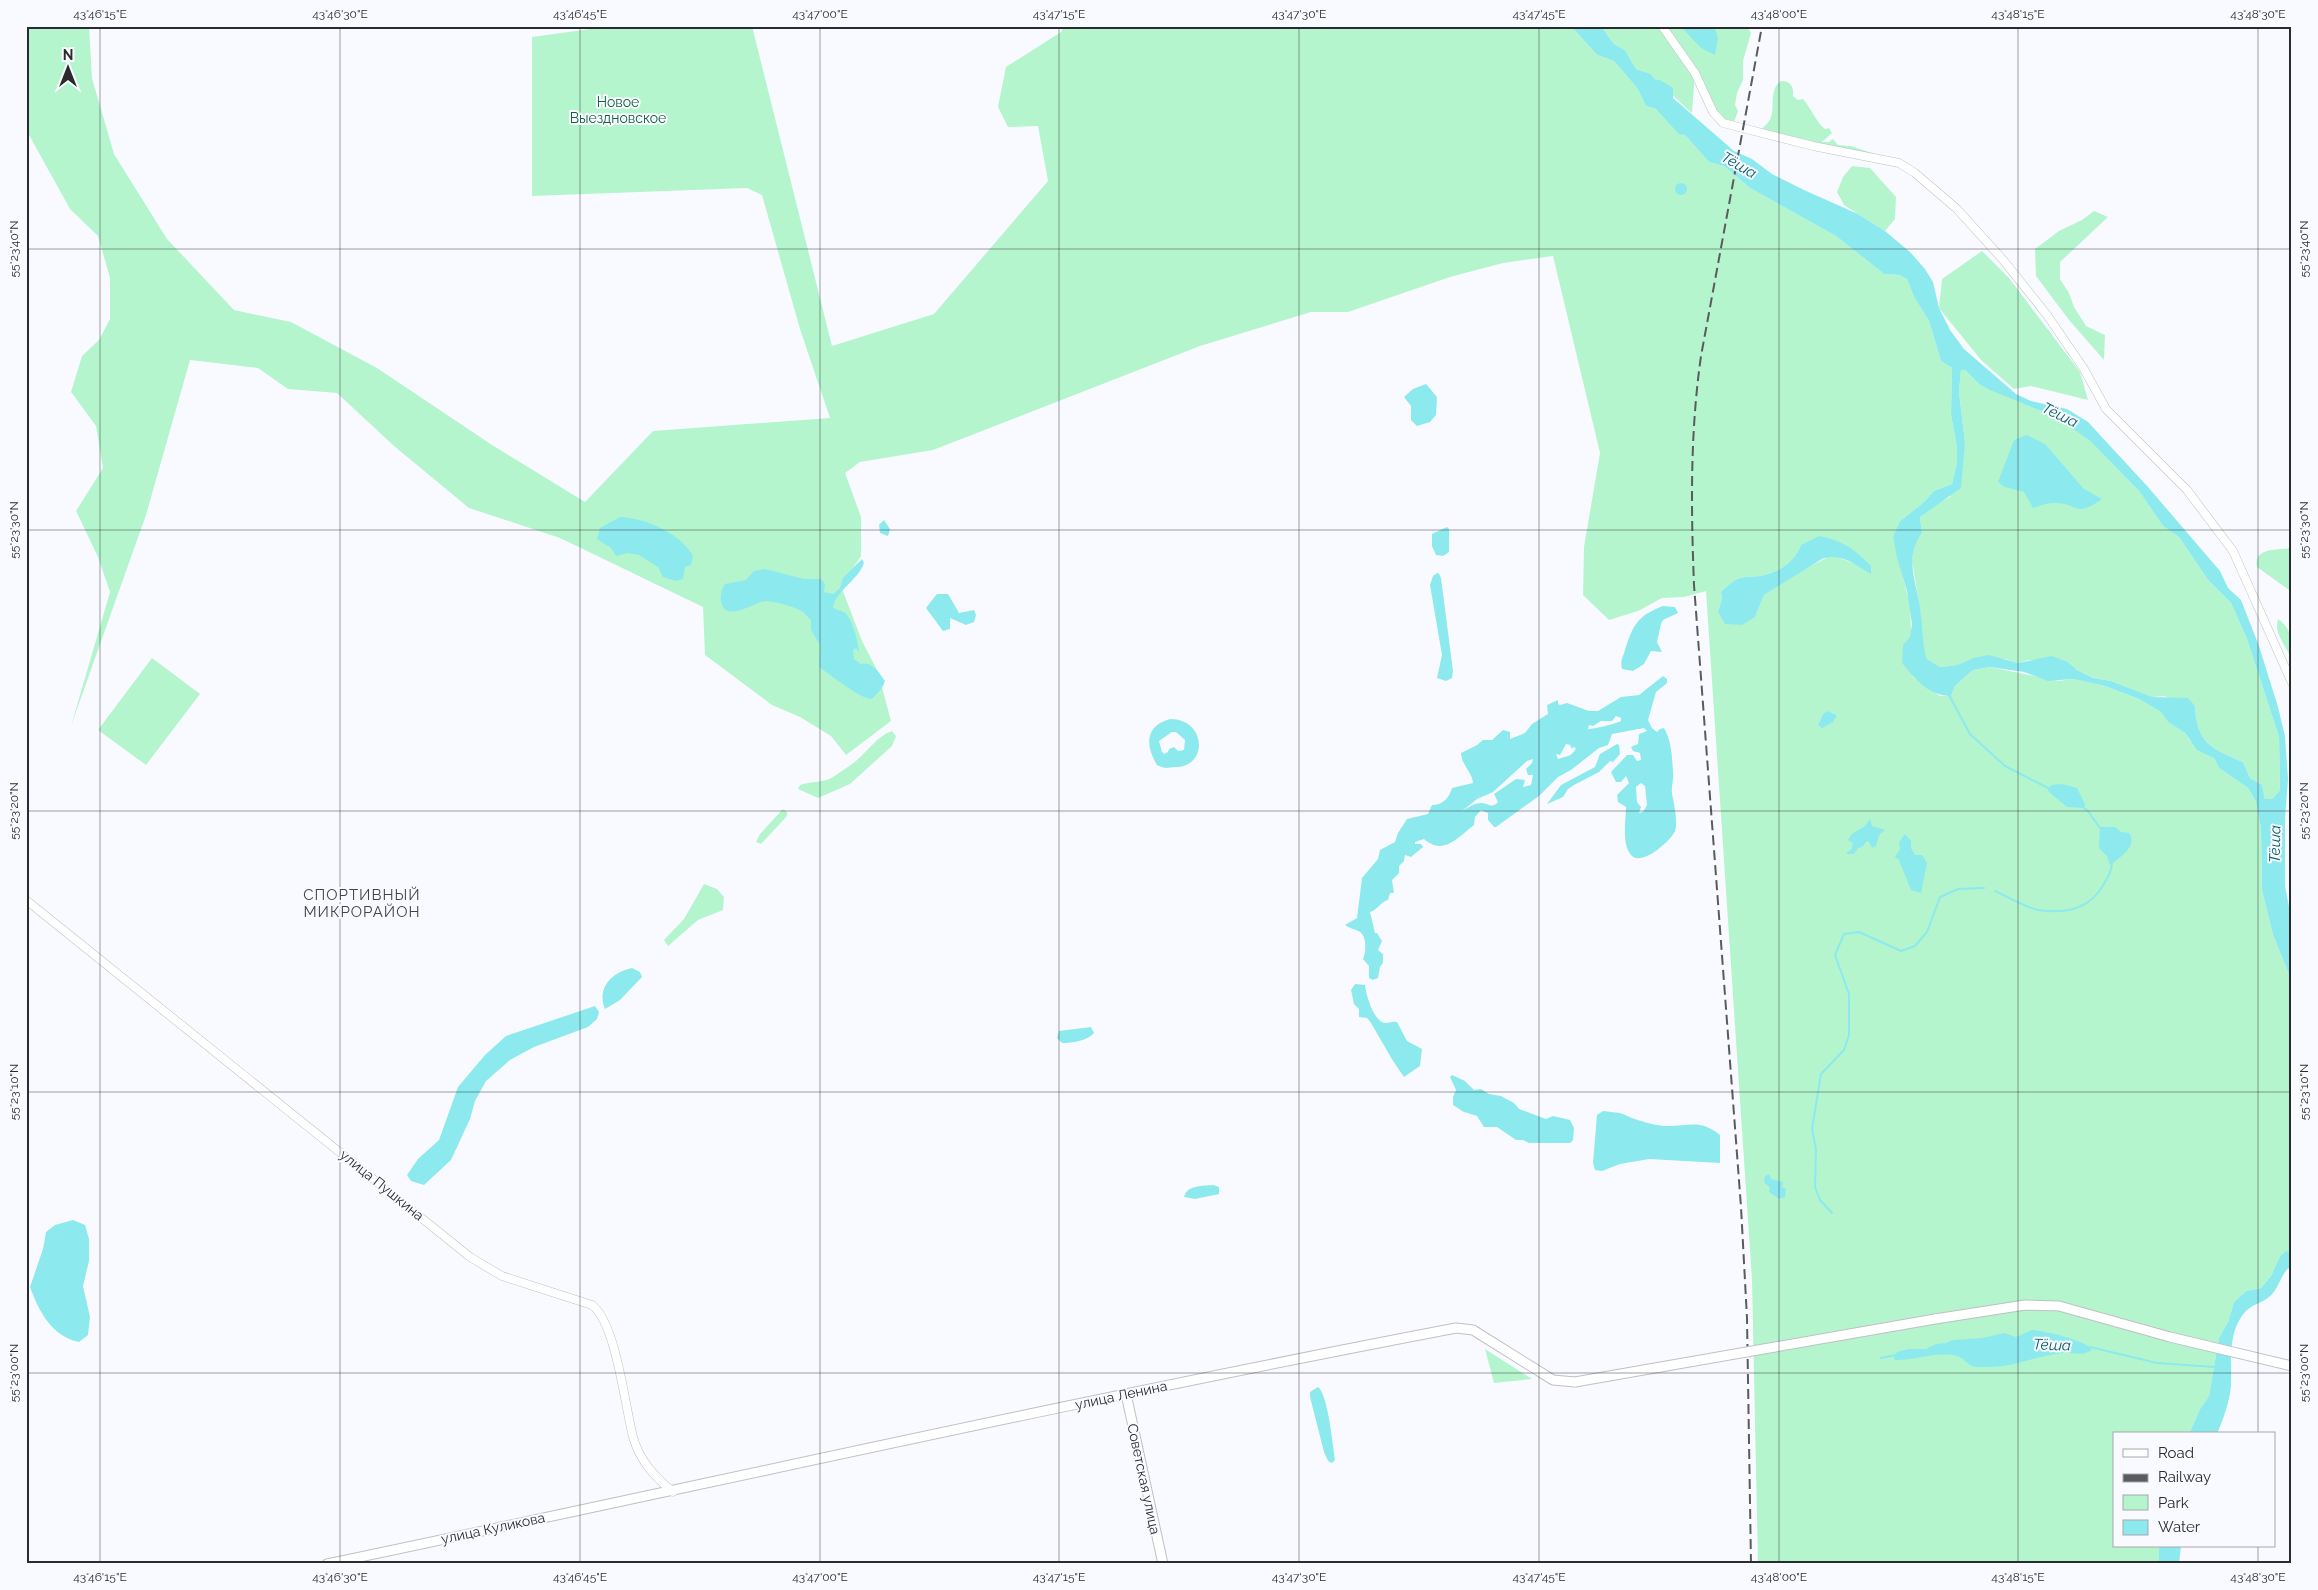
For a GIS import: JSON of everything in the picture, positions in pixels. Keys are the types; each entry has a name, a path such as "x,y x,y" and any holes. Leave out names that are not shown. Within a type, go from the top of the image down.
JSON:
{"main road":[{"name":"улица Ленина","path":"673,1492 1126,1394 1456,1328 1473,1330 1553,1380 1575,1382 1935,1319 2025,1305 2059,1306 2170,1337 2292,1366"},
{"name":"Советская улица","path":"1126,1394 1163,1564"},
{"name":"улица Куликова","path":"327,1564 518,1522 673,1492"}],"street":[{"path":"1662,26 1695,73 1713,112 1723,123 1813,146 1899,163 1915,173 1957,209 2047,315 2084,369 2106,409 2187,490 2233,551 2292,683"},
{"name":"улица Пушкина","path":"26,900 470,1256 502,1276 592,1305 597,1309 610,1333 638,1452 650,1470 673,1492"}],"green space":[{"name":"Новое Выездновское","path":"26,26 89,26 92,78 114,154 167,239 234,310 291,322 377,368 492,445 585,502 653,431 830,418 800,329 762,195 747,188 532,196 532,37 612,26 752,26 832,346 934,314 1048,181 1038,126 1008,127 998,107 1006,67 1061,32 1064,26 1571,26 1597,55 1614,61 1637,88 1646,106 1656,109 1685,135 1709,162 1724,166 1750,188 1836,236 1884,274 1899,275 1907,279 1914,297 1929,321 1941,361 1952,368 1951,415 1957,447 1957,462 1952,484 1934,491 1924,502 1900,521 1893,536 1910,606 1913,677 1940,696 1951,696 1955,686 1973,670 1990,667 2058,681 2073,679 2105,686 2139,699 2161,712 2168,722 2185,733 2190,741 2214,758 2219,768 2248,788 2256,802 2261,829 2262,890 2273,935 2292,982 2292,1252 2286,1251 2280,1256 2271,1276 2261,1288 2246,1291 2234,1302 2228,1322 2219,1338 2209,1396 2200,1409 2190,1432 2113,1432 2113,1548 2159,1548 2159,1564 1758,1564 1752,1280 1706,591 1684,597 1662,598 1638,611 1609,620 1583,595 1584,547 1600,453 1553,256 1503,263 1450,277 1348,312 1311,312 1200,346 933,450 860,462 845,473 861,517 861,556 841,586 862,641 878,672 891,721 846,755 831,736 800,717 772,705 705,655 703,607 560,538 469,508 394,446 337,393 288,389 258,368 190,360 146,515 71,726 110,592 98,557 76,511 103,468 96,426 71,392 82,356 99,340 110,319 110,278 98,236 70,209 29,135 26,92","holes":["1801,545 1871,566 1855,564 1832,555 1797,573 1764,595 1755,617 1718,612 1722,598 1721,592 1730,584 1740,578 1767,575 1785,566 1794,557","1829,712 1837,715 1818,725 1823,714"]},
{"path":"1601,26 1662,26 1695,73 1692,113 1659,82 1636,69 1625,50 1614,44"},
{"path":"1666,26 1680,26 1695,41 1716,29 1714,26 1747,26 1751,33 1743,61 1743,80 1737,93 1735,105 1738,111 1734,122 1730,123 1718,113"},
{"path":"1781,81 1789,83 1793,90 1793,96 1798,100 1803,99 1822,126 1825,129 1829,128 1832,133 1822,142 1829,142 1833,139 1838,145 1851,146 1887,158 1761,130 1770,119 1775,88"},
{"path":"1852,166 1870,168 1896,197 1895,219 1885,231 1844,205 1837,192 1843,177"},
{"path":"2094,211 2108,217 2060,262 2060,279 2086,326 2105,335 2104,360 2069,320 2036,276 2035,249 2059,231 2082,220"},
{"path":"1982,251 2009,278 2080,372 2088,400 2031,386 2014,389 1981,360 1939,308 1942,279"},
{"path":"1961,370 1965,370 1979,384 2056,417 2090,441 2139,491 2163,526 2179,537 2208,580 2231,603 2247,639 2279,737 2280,790 2272,799 2265,799 2262,785 2250,778 2243,762 2222,753 2207,743 2199,728 2195,706 2164,696 2153,697 2111,681 2095,678 2077,670 2068,662 2029,660 2018,663 2005,659 1973,658 1957,665 1940,667 1927,659 1920,631 1921,616 1912,561 1914,544 1922,533 1920,517 1931,507 1950,497 1965,442 1959,392"},
{"path":"2292,548 2292,592 2257,567 2257,561 2259,556 2268,551"},
{"path":"2278,619 2287,627 2289,632 2292,643 2292,660 2279,635 2277,629"},
{"path":"152,658 200,694 146,765 98,730"},
{"path":"892,731 896,736 892,746 850,784 818,798 798,789 800,785 833,777 856,761 882,736"},
{"path":"783,809 787,812 787,816 761,844 756,842 760,834"},
{"path":"704,884 717,889 724,897 723,910 698,920 668,946 664,940 684,919"},
{"path":"1485,1349 1532,1379 1494,1383"}],"water":[{"path":"1571,26 1601,26 1614,44 1625,50 1636,69 1650,74 1656,80 1660,80 1673,88 1673,98 1734,151 1752,159 1772,174 1858,214 1885,231 1910,252 1925,269 1933,282 1939,308 1950,330 1964,349 2016,394 2031,401 2067,409 2088,422 2148,487 2220,571 2228,588 2241,600 2259,646 2285,736 2288,779 2285,819 2285,886 2292,922 2292,982 2273,935 2262,890 2261,829 2256,802 2248,788 2219,768 2214,758 2197,750 2185,733 2168,722 2161,712 2139,699 2105,686 2073,679 2048,681 2024,672 1990,667 1973,670 1955,686 1951,696 1943,695 1923,686 1902,663 1903,645 1910,637 1912,624 1907,591 1897,558 1893,536 1900,521 1924,502 1934,491 1952,484 1957,462 1957,447 1951,415 1952,368 1941,361 1929,321 1914,297 1907,279 1899,275 1884,274 1836,236 1750,188 1724,166 1709,162 1685,135 1679,134 1656,109 1646,106 1637,88 1614,61 1597,55","holes":["1961,370 1965,370 1979,384 2056,417 2090,441 2139,491 2163,526 2179,537 2208,580 2231,603 2247,639 2279,737 2280,790 2272,799 2265,799 2262,785 2250,778 2243,762 2222,753 2207,743 2199,728 2195,706 2188,698 2153,697 2111,681 2094,678 2077,670 2068,662 2052,656 2018,663 1989,655 1973,658 1957,665 1940,667 1927,659 1923,642 1920,605 1913,573 1913,553 1922,533 1920,517 1961,488 1965,442 1959,392"]},
{"path":"1680,26 1714,26 1718,38 1715,55 1701,48"},
{"path":"1681,183 1687,189 1681,195 1675,189"},
{"path":"1426,384 1437,397 1436,415 1430,422 1417,426 1411,420 1411,406 1404,397 1413,389"},
{"path":"2027,435 2045,444 2084,489 2102,499 2093,505 2081,509 2061,503 2046,504 2033,508 2024,492 2005,487 1998,482 2014,440"},
{"path":"620,517 651,524 680,540 693,556 691,565 685,567 683,579 676,581 663,577 658,567 639,555 627,553 616,556 611,548 597,539 600,528"},
{"path":"884,520 890,529 888,536 880,533 879,525"},
{"path":"1447,527 1449,529 1449,552 1443,556 1436,555 1432,546 1432,534"},
{"path":"1819,536 1835,540 1854,550 1871,566 1871,574 1842,558 1829,557 1822,559 1764,595 1755,617 1742,625 1725,624 1718,612 1722,598 1721,592 1725,588 1740,578 1767,575 1785,566 1794,557 1801,545"},
{"path":"862,559 864,563 861,569 839,595 833,607 844,612 852,625 859,653 856,648 853,650 854,659 861,664 872,666 885,681 882,688 872,699 853,691 819,667 820,645 811,630 811,620 803,612 775,602 766,601 741,610 729,611 724,608 721,602 721,593 725,584 746,580 754,571 765,569 804,579 821,579 825,584 824,592 833,594 840,588 843,578"},
{"path":"1437,573 1441,578 1453,671 1452,678 1446,681 1437,678 1442,655 1430,585 1433,576"},
{"path":"937,594 948,594 959,613 974,610 976,615 974,622 966,625 950,618 950,629 943,631 926,608"},
{"path":"1663,606 1675,607 1678,613 1663,620 1661,624 1657,642 1662,652 1651,651 1644,664 1633,671 1622,669 1622,659 1637,622 1647,614"},
{"path":"1663,676 1667,679 1667,683 1656,692 1648,720 1652,728 1657,732 1664,728 1671,750 1672,791 1676,823 1675,831 1668,841 1656,851 1642,858 1632,856 1626,846 1626,807 1618,802 1617,795 1629,783 1626,776 1621,782 1616,782 1611,772 1627,755 1633,755 1637,761 1641,760 1640,753 1633,751 1631,747 1638,744 1639,734 1647,731 1644,728 1612,734 1608,745 1599,748 1571,770 1558,777 1539,796 1496,827 1488,820 1488,813 1481,810 1475,817 1474,825 1450,843 1437,846 1424,839 1415,842 1415,844 1421,844 1423,847 1411,857 1405,855 1404,861 1399,866 1399,873 1392,880 1394,893 1390,893 1388,900 1370,912 1375,933 1377,933 1382,941 1378,950 1383,954 1383,963 1380,967 1378,978 1373,980 1369,978 1369,966 1363,959 1365,953 1364,937 1357,930 1345,925 1357,918 1362,878 1378,859 1380,850 1395,842 1398,833 1407,819 1428,814 1432,805 1439,804 1445,800 1452,788 1473,783 1461,753 1483,740 1492,740 1503,730 1510,732 1510,739 1525,733 1532,724 1548,714 1547,705 1558,700 1560,705 1567,703 1589,711 1598,711 1621,697 1639,695","holes":["1616,716 1621,718 1621,721 1588,729 1589,725 1593,726 1601,721 1612,721","1566,744 1570,745 1572,749 1573,747 1576,748 1571,755 1558,759 1556,754 1560,755","1533,759 1526,769 1528,775 1533,775 1531,785 1523,787 1525,780 1516,779 1494,794 1498,802 1496,804 1491,806 1483,803 1477,804 1461,812 1477,799 1493,792 1527,761","1641,783 1645,786 1647,805 1643,812 1639,813 1641,807 1637,802 1636,787"]},
{"path":"1827,711 1837,715 1833,722 1822,728 1818,725 1823,714"},
{"path":"1170,719 1182,721 1191,726 1197,734 1199,743 1198,752 1194,760 1186,765 1176,767 1167,768 1157,765 1149,744 1152,731 1162,722","holes":["1172,732 1176,732 1185,740 1184,750 1178,751 1174,747 1164,754 1159,741"]},
{"path":"1617,744 1619,745 1620,754 1613,762 1610,761 1599,772 1568,789 1563,797 1547,804 1561,785 1595,767 1600,754"},
{"path":"2062,784 2077,788 2085,804 2084,808 2067,807 2048,791 2051,785"},
{"path":"1870,819 1872,826 1885,830 1879,835 1876,846 1872,848 1867,841 1854,854 1847,854 1851,850 1853,843 1848,840 1853,833 1865,826"},
{"path":"2100,827 2115,827 2121,832 2129,833 2131,838 2131,843 2126,852 2110,865 2107,856 2099,848"},
{"path":"1905,834 1911,841 1911,848 1915,855 1922,855 1927,863 1921,893 1911,890 1899,860 1895,857 1900,849 1899,842"},
{"path":"632,968 640,972 642,977 620,1000 605,1009 603,1001 604,988 612,977"},
{"path":"1355,984 1365,985 1371,1007 1381,1021 1385,1023 1397,1022 1407,1041 1422,1049 1420,1066 1404,1077 1371,1023 1367,1018 1359,1017 1359,1009 1354,1004 1351,990"},
{"path":"595,1006 599,1012 597,1019 588,1027 534,1047 510,1060 486,1081 475,1101 470,1119 451,1160 424,1185 411,1181 407,1175 418,1159 439,1140 458,1087 485,1055 506,1036"},
{"path":"1091,1027 1094,1033 1083,1040 1062,1043 1057,1038 1059,1031"},
{"path":"1452,1075 1465,1081 1474,1090 1481,1089 1489,1094 1501,1096 1514,1103 1519,1109 1546,1119 1553,1116 1570,1120 1574,1128 1573,1140 1570,1143 1529,1143 1523,1140 1516,1140 1497,1127 1484,1127 1477,1116 1464,1112 1453,1105 1453,1097 1456,1090 1450,1077"},
{"path":"1603,1111 1621,1113 1643,1122 1664,1126 1693,1124 1713,1130 1720,1135 1720,1163 1649,1159 1620,1164 1602,1171 1595,1170 1593,1163 1597,1115"},
{"path":"1769,1174 1771,1179 1783,1182 1782,1187 1786,1189 1785,1197 1779,1199 1769,1192 1770,1188 1764,1182 1765,1176"},
{"path":"1213,1185 1219,1187 1219,1194 1195,1199 1184,1197 1188,1190 1192,1188"},
{"path":"73,1220 85,1225 89,1239 89,1261 83,1286 90,1317 88,1335 79,1342 61,1334 47,1321 30,1287 43,1249 46,1232 55,1225"},
{"path":"2286,1251 2292,1252 2292,1266 2285,1272 2273,1294 2246,1311 2236,1328 2231,1356 2230,1391 2226,1410 2218,1432 2190,1432 2200,1409 2209,1396 2219,1338 2228,1322 2234,1302 2246,1291 2261,1288 2271,1276 2280,1256"},
{"path":"2032,1330 2074,1340 2088,1346 2092,1350 2081,1354 2056,1354 1992,1367 1973,1367 1960,1357 1949,1355 1934,1355 1903,1360 1895,1360 1894,1358 1897,1352 1908,1349 1926,1349 1936,1344 1953,1340 1982,1338 2004,1333 2016,1337"},
{"path":"1318,1387 1325,1400 1330,1421 1335,1460 1332,1463 1328,1461 1324,1452 1310,1397 1310,1392"},
{"path":"2159,1548 2181,1548 2179,1564 2159,1564"}],"waterway":[{"path":"1949,695 1970,734 2005,766 2050,789"},
{"path":"2083,807 2100,828"},
{"path":"1995,891 2033,909 2066,911 2090,901 2096,895 2109,875 2112,862"},
{"path":"1832,1213 1820,1200 1815,1187 1816,1149 1812,1129 1821,1074 1844,1050 1849,1035 1849,994 1835,955 1844,934 1859,932 1901,951 1915,946 1927,932 1940,897 1958,889 1984,888"},
{"name":"Тёша","path":"2090,1347 2157,1363 2215,1367"},
{"name":"Тёша","path":"1881,1358 1896,1355"}],"railway":[{"path":"1751,1564 1747,1318 1741,1207 1694,585 1692,499 1693,442 1701,356 1762,26"}],"district":[{"name":"СПОРТИВНЫЙ МИКРОРАЙОН","path":"362,904"}]}
